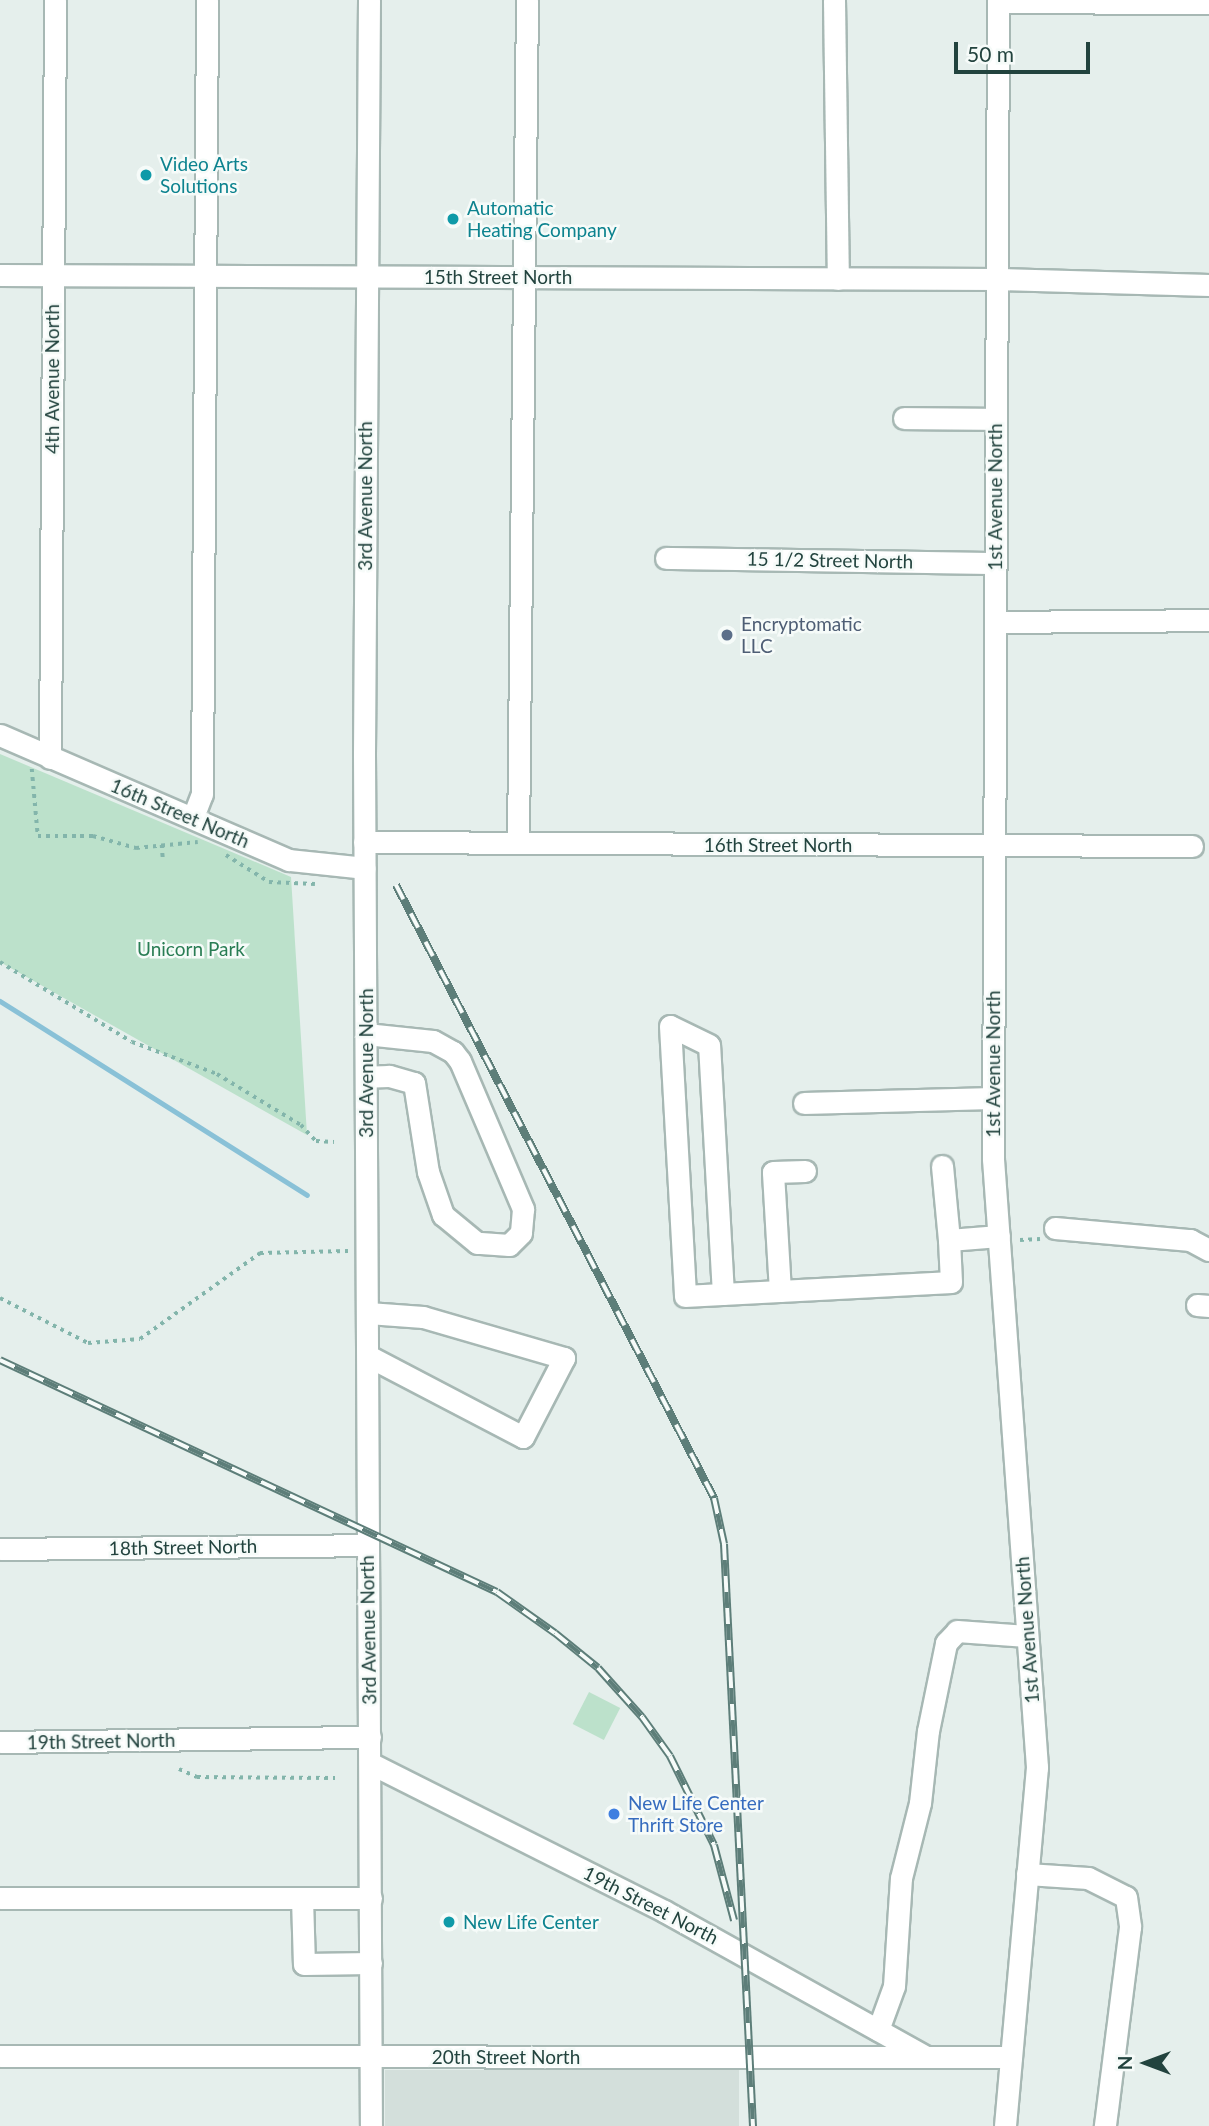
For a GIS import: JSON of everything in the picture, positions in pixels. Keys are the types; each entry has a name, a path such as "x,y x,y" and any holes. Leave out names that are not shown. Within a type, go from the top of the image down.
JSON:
{"street":[{"name":"4th Avenue North","path":"50,758 55,0"},
{"path":"193,817 202,794 207,0"},
{"name":"3rd Avenue North","path":"369,0 364,842 371,2126"},
{"path":"518,843 527,0"},
{"path":"834,0 838,279"},
{"path":"998,1 1209,3"},
{"name":"1st Avenue North","path":"998,1 992,1098 999,1236 1037,1767 1005,2126"},
{"name":"15th Street North","path":"0,275 997,279 1209,285"},
{"path":"904,418 996,419"},
{"name":"15 1/2 Street North","path":"666,558 995,563"},
{"path":"995,622 1209,620"},
{"name":"16th Street North","path":"0,735 289,860 365,867"},
{"name":"16th Street North","path":"364,842 1192,846"},
{"path":"723,1294 709,1045 670,1026 685,1296 723,1294 951,1282 942,1166"},
{"path":"366,1034 433,1041 453,1052 460,1061 523,1209 521,1233 509,1245 477,1243 443,1215 428,1172 414,1083 389,1076 366,1077"},
{"path":"804,1103 992,1098"},
{"path":"677,1149 715,1145"},
{"path":"780,1291 773,1172 805,1171"},
{"path":"1049,1233 1190,1240 1209,1250"},
{"path":"948,1240 999,1236"},
{"path":"368,1313 423,1317 564,1358 523,1437 368,1356"},
{"name":"18th Street North","path":"0,1549 366,1545"},
{"path":"878,2030 894,1986 901,1878 920,1803 928,1731 946,1643 957,1631 1027,1636"},
{"name":"19th Street North","path":"0,1742 370,1737"},
{"name":"19th Street North","path":"370,1763 664,1911 926,2057"},
{"path":"1027,1874 1088,1878 1111,1886 1126,1897 1130,1927 1105,2126"},
{"path":"0,1898 371,1898"},
{"path":"302,1898 304,1964 371,1963"},
{"name":"20th Street North","path":"0,2056 1011,2057"}],"path":[{"path":"30,749 38,836 93,836 123,847 202,841"},
{"path":"162,845 163,860"},
{"path":"219,849 251,875 269,882 319,884"},
{"path":"0,962 132,1042 217,1073 254,1093 301,1125 316,1141 334,1142"},
{"path":"1020,1240 1049,1233"},
{"path":"0,1298 88,1343 140,1339 260,1253 367,1251"},
{"path":"179,1769 197,1777 335,1777"}],"shaded area":[{"path":"385,2070 739,2070 739,2126 385,2126"}],"green space":[{"name":"Unicorn Park","path":"0,754 291,877 307,1135 0,962"},
{"path":"589,1692 620,1708 604,1740 573,1724"}],"waterway":[{"path":"0,1001 307,1195"}],"railway":[{"path":"396,885 714,1498 724,1544 753,2126"},
{"path":"0,1360 497,1592 555,1633 598,1668 642,1717 670,1756 714,1845 734,1920"}],"place":[{"name":"Video Arts Solutions","path":"146,175"},
{"name":"Automatic Heating Company","path":"453,219"},
{"name":"Encryptomatic LLC","path":"727,635"},
{"name":"New Life Center Thrift Store","path":"614,1814"},
{"name":"New Life Center","path":"449,1922"}]}
